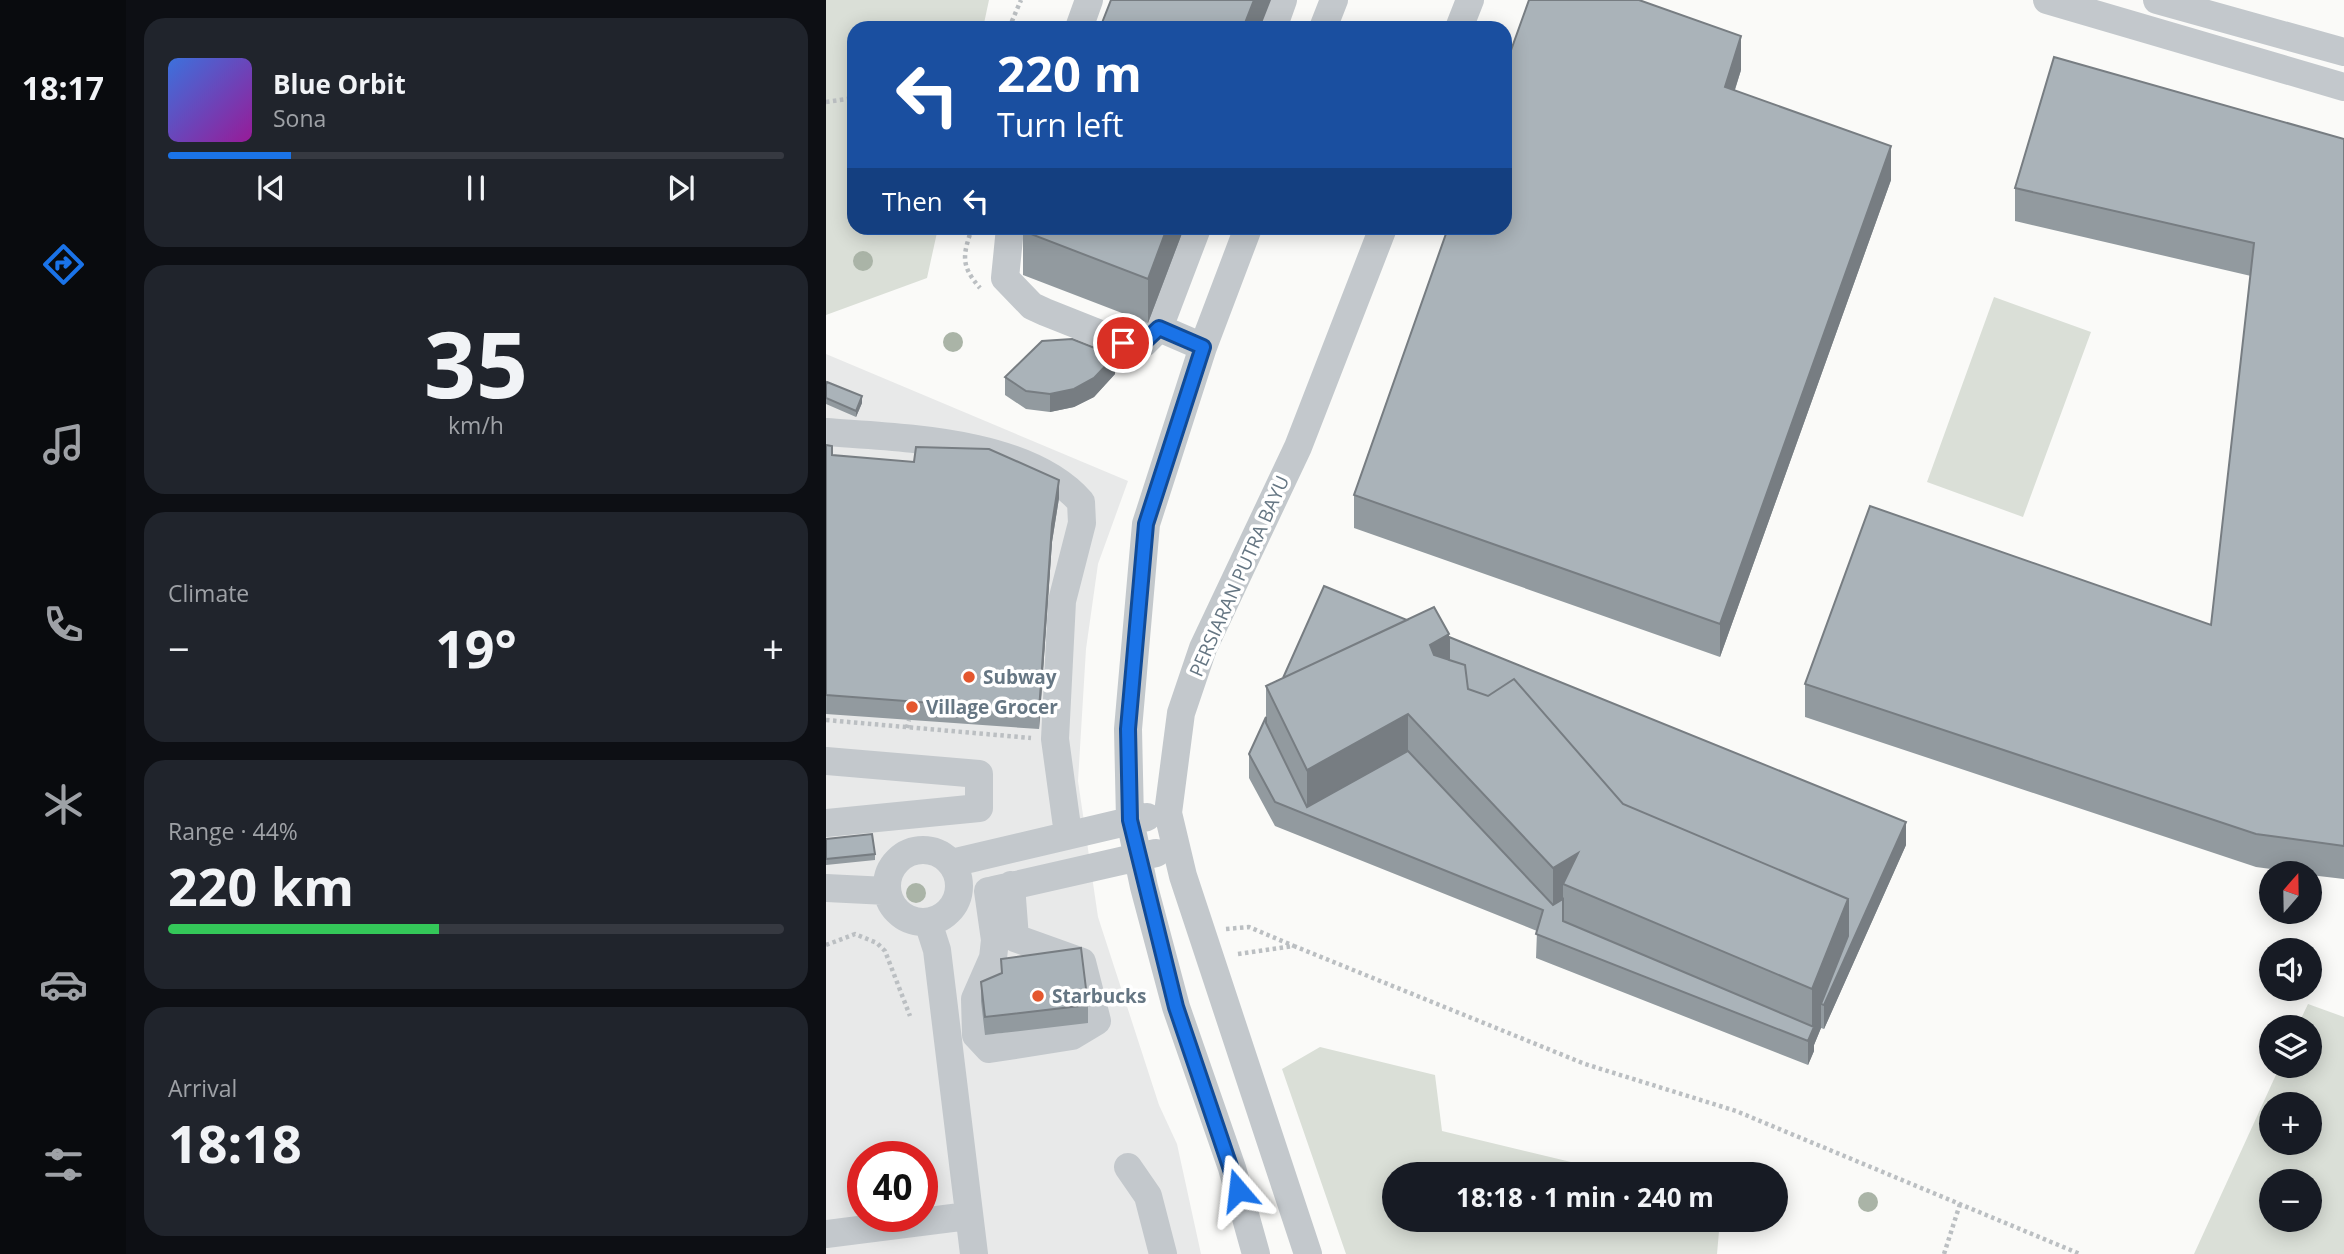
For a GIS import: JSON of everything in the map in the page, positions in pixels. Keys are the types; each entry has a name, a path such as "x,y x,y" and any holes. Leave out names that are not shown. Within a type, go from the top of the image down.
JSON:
{"street":[{"path":"1082,21 1089,0"},
{"path":"1276,21 1283,0"},
{"path":"1326,21 1334,0"},
{"path":"1462,21 1470,0"},
{"path":"2047,0 2344,87"},
{"path":"2157,0 2344,52"},
{"path":"1009,235 1005,278 1032,306 1050,300 1123,343 1143,343 1159,328 1194,235"},
{"path":"1245,235 1203,347 1146,524 1128,729 1130,820 1138,856 1176,1007 1231,1168 1256,1254"},
{"name":"PERSIARAN PUTRA BAYU","path":"1308,1254 1201,931 1175,849 1168,813 1181,713 1203,648 1298,447 1379,235"},
{"path":"1159,328 1203,347"},
{"path":"826,432 941,442 984,450 1056,478 1081,502 1082,523 1062,601 1055,740 1068,834"},
{"path":"826,761 979,774 979,808 826,823"},
{"path":"920,813 920,849"},
{"path":"952,863 1168,813"},
{"path":"920,849 943,855 952,863 960,886 958,898 941,918 928,922 906,918 890,902 887,891 891,867 909,852 920,849"},
{"path":"958,898 1175,849"},
{"path":"826,888 887,891"},
{"path":"1000,888 1014,938 1082,962 1097,1021 1072,1036 989,1049 976,1034 975,999 993,958 1000,888"},
{"path":"928,922 937,950 974,1254"},
{"path":"1128,1167 1148,1196 1163,1254"},
{"path":"826,1234 968,1216"}],"path":[{"path":"1012,21 1021,0"},
{"path":"826,102 847,99"},
{"path":"826,720 1055,740"},
{"path":"907,728 909,720"},
{"path":"1201,931 1249,927 1585,1064 1736,1111 2080,1254"},
{"path":"826,945 855,934 877,943 890,960 910,1016"},
{"path":"1250,953 1294,946"},
{"path":"1944,1254 1959,1204"}],"shaded area":[{"path":"826,0 989,0 984,21 847,21 847,235 936,235 927,278 826,315"},
{"path":"1994,297 2091,332 2023,517 1927,482"},
{"path":"826,354 1128,481 1098,564 1086,649 1078,781 1098,917 1159,1105 1177,1144 1201,1254 826,1254"},
{"path":"2308,1004 2344,1017 2344,1254 2194,1254 2259,1112 2259,1155 2322,1155 2322,1092 2268,1092 2275,1078 2322,1078 2322,1015 2303,1015"},
{"path":"1320,1047 1435,1075 1442,1131 1571,1162 1382,1162 1382,1232 1719,1232 1717,1254 1346,1254 1282,1069"}],"building":[{"path":"1111,0 1254,0 1246,21 1103,21"},
{"path":"1529,0 1639,0 1741,36 1725,87 1891,146 1720,624 1354,495 1446,235 1512,235 1512,47"},
{"path":"2054,57 2344,139 2344,846 2256,834 1805,684 1870,506 2211,625 2254,243 2015,188"},
{"path":"1033,235 1164,235 1148,279"},
{"path":"1072,339 1115,356 1094,378 1074,389 1050,394 1026,391 1005,377 1042,341"},
{"path":"827,382 862,396 856,411 826,398"},
{"path":"826,445 832,446 832,455 914,462 916,447 989,449 1059,480 1052,524 1039,711 826,695"},
{"path":"1324,586 1407,620 1283,678"},
{"path":"1434,607 1449,634 1430,645 1434,655 1465,665 1468,689 1488,696 1514,679 1623,804 1848,899 1812,989 1563,884 1578,853 1553,868 1408,714 1307,770 1266,686"},
{"path":"1449,637 1906,822 1824,1005 1821,1004 1848,936 1848,899 1623,804 1514,679 1488,696 1468,689 1465,665 1449,660"},
{"path":"1266,717 1266,723 1307,807 1408,751 1553,905 1563,899 1563,921 1814,1027 1808,1041 1536,934 1543,910 1275,802 1249,754"},
{"path":"872,834 875,854 826,859 826,839"},
{"name":"Starbucks","path":"1081,948 1088,1005 985,1017 981,982 1002,973 1001,959"}],"place":[{"name":"Subway","path":"969,677"},
{"name":"Village Grocer","path":"912,707"},
{"name":"Starbucks","path":"1038,996"}],"route":[{"path":"1123,343 1143,343 1159,328 1203,347 1162,467 1146,524 1128,729 1130,820 1144,887 1176,1007 1238,1190"}]}
